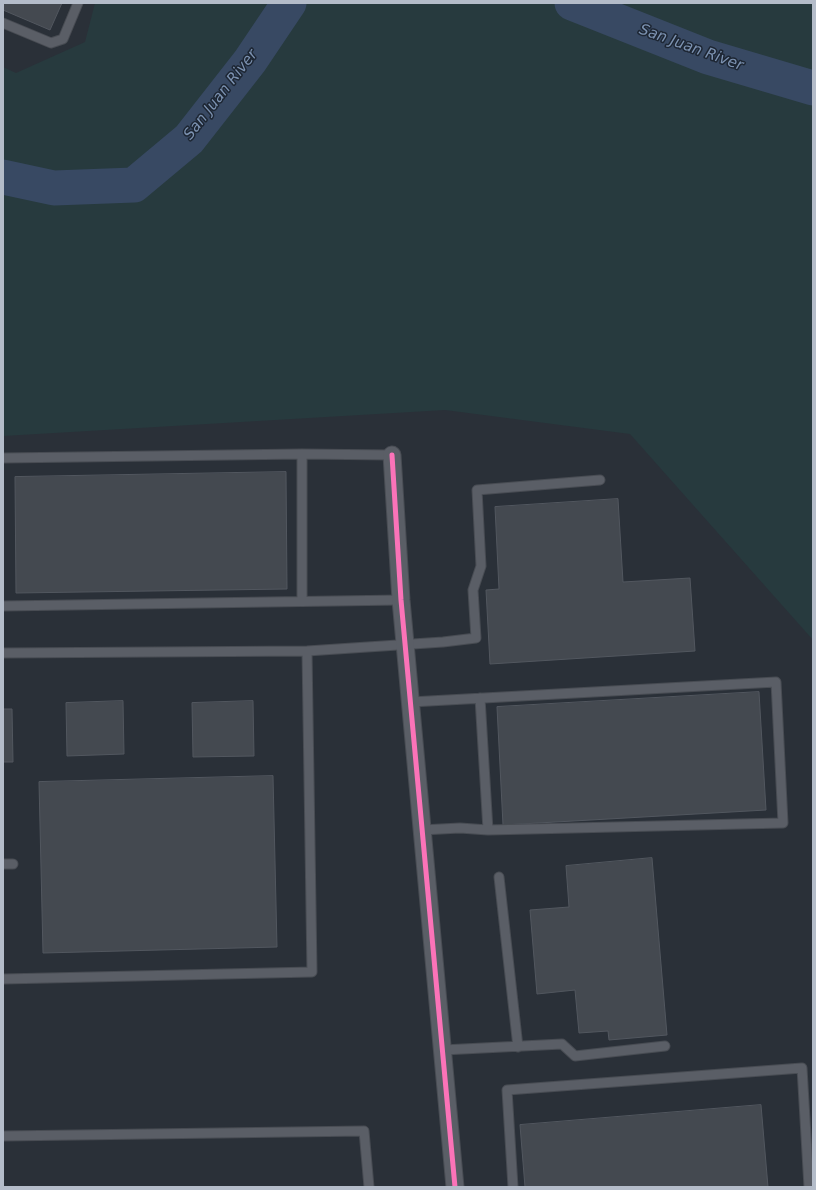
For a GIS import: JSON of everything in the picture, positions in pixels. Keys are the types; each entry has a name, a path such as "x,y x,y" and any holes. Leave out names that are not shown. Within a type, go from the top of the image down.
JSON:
{"street":[{"path":"392,455 401,600 455,1187"}],"lane":[{"path":"3,23 51,43 63,39 78,3"},
{"path":"302,454 302,601"},
{"path":"3,458 302,454 392,455"},
{"path":"3,653 308,651 443,642 476,638 472,590 481,566 477,490 600,480"},
{"path":"3,606 401,600"},
{"path":"3,979 312,972 308,651"},
{"path":"411,702 776,682 783,822 488,830 460,828 422,830"},
{"path":"480,698 488,830"},
{"path":"3,864 14,864"},
{"path":"499,877 518,1047"},
{"path":"442,1050 562,1044 575,1056 665,1046"},
{"path":"513,1187 507,1090 802,1068 809,1187"},
{"path":"3,1136 364,1131 369,1187"}],"green space":[{"path":"95,3 813,3 813,640 630,434 445,410 3,436 3,67 16,73 85,42"}],"building":[{"path":"3,3 62,3 50,30 3,10"},
{"path":"286,472 287,589 16,593 15,477"},
{"path":"618,499 623,582 690,578 695,651 490,664 486,590 499,589 495,507"},
{"path":"759,692 766,810 503,825 497,707"},
{"path":"123,701 124,754 67,756 66,703"},
{"path":"253,701 254,756 193,757 192,703"},
{"path":"3,709 12,709 13,762 3,762"},
{"path":"273,776 277,947 43,953 39,782"},
{"path":"652,858 667,1035 609,1040 608,1031 579,1033 575,990 537,994 530,910 569,907 566,866"},
{"path":"761,1105 768,1187 525,1187 520,1125"}],"waterway":[{"name":"San Juan River","path":"3,177 54,188 134,185 189,139 250,61 289,3"},
{"name":"San Juan River","path":"572,3 708,57 813,88"}],"cycle path":[{"path":"392,455 401,600 455,1187"}]}
